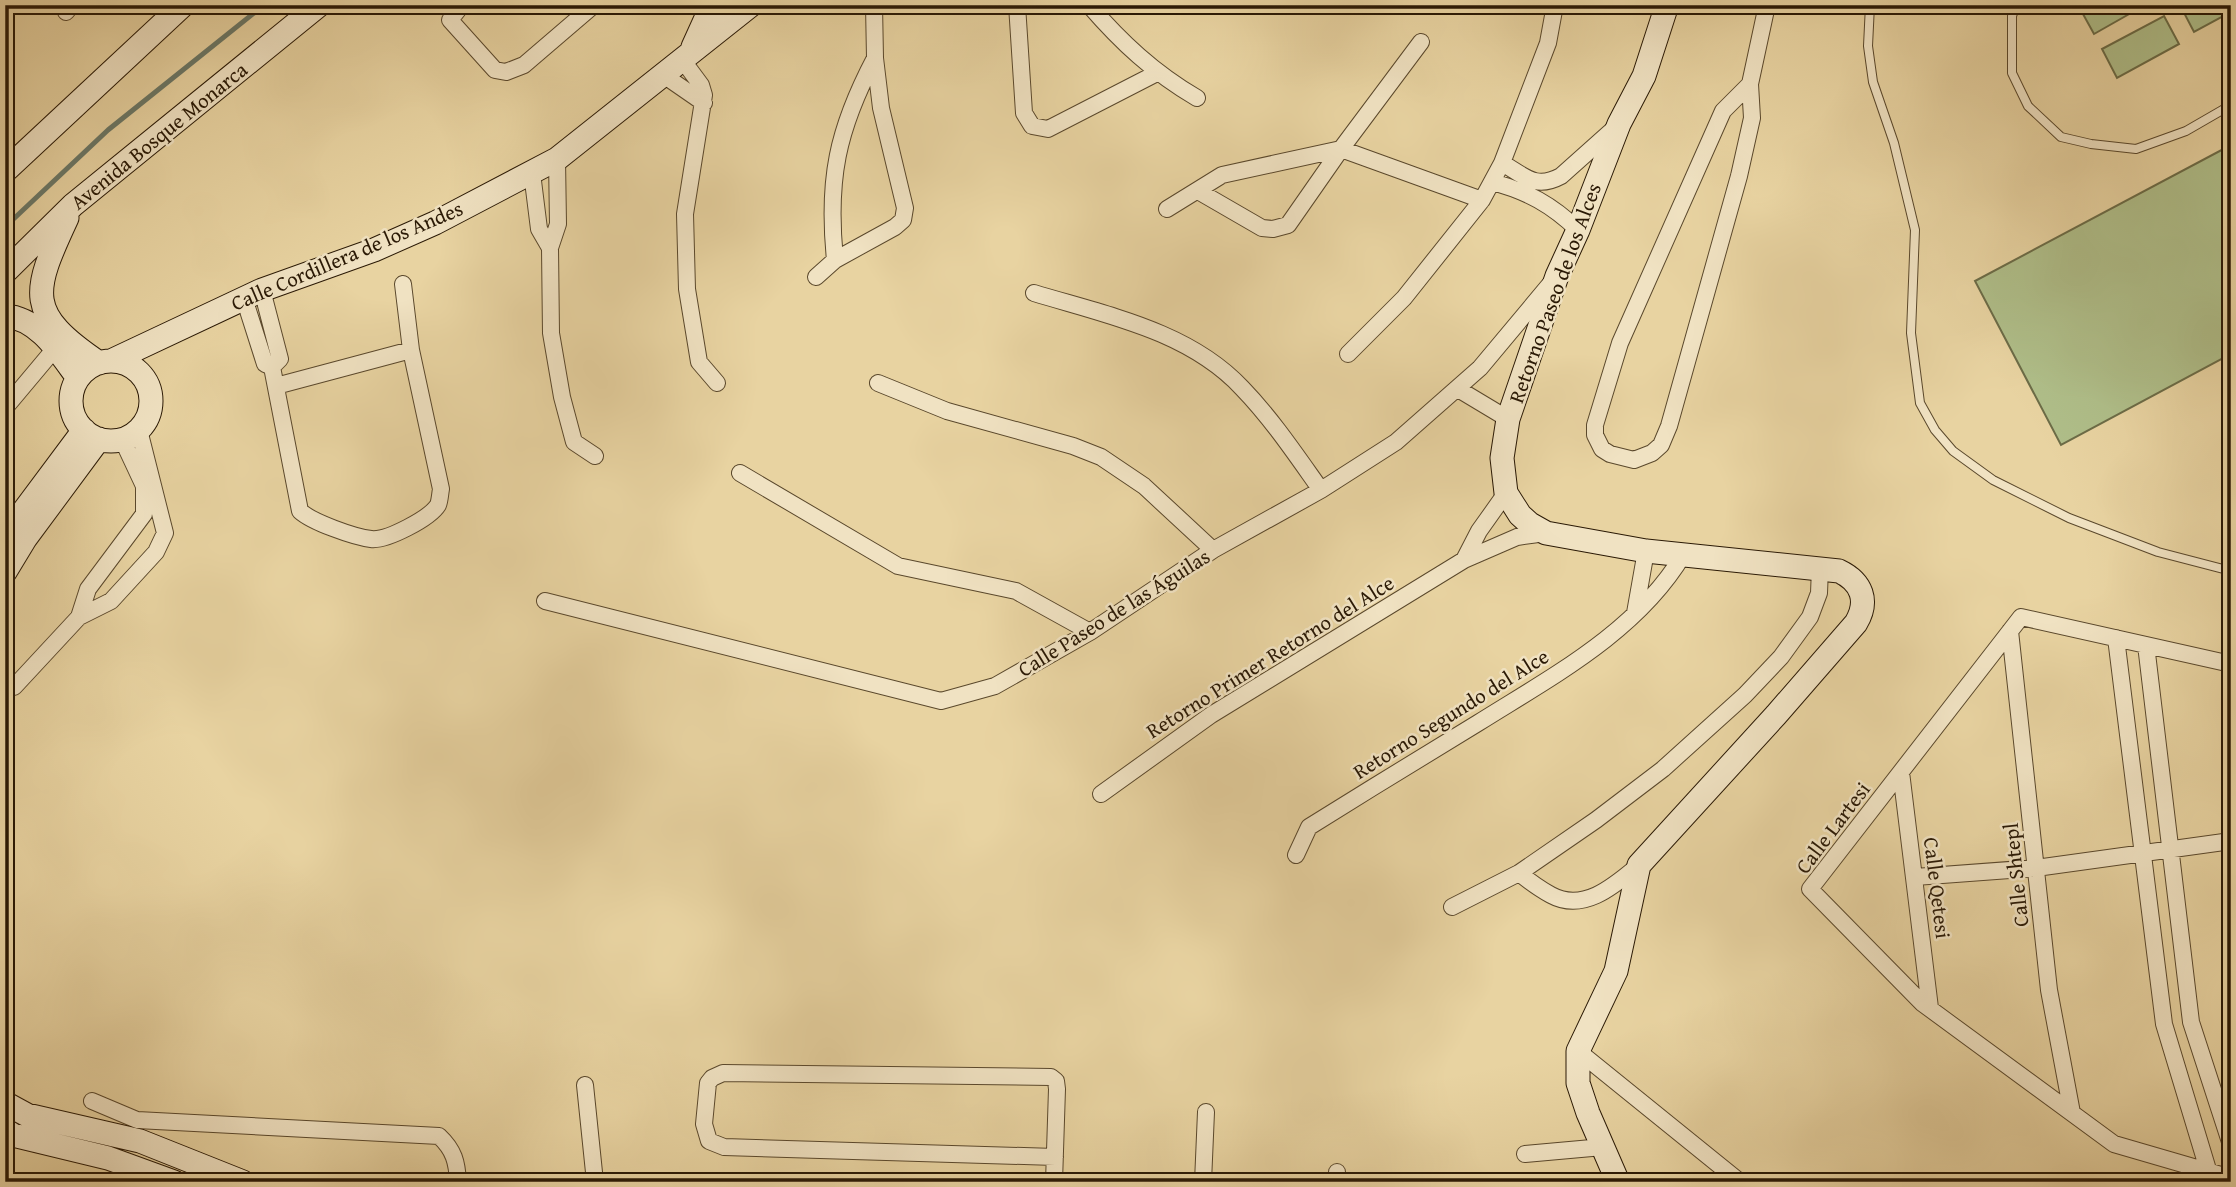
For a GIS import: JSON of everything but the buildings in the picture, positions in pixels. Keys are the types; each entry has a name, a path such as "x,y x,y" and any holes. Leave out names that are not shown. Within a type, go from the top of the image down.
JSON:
{"street":[{"path":"5,172 183,5"},
{"name":"Avenida Bosque Monarca","path":"5,272 73,205 319,5"},
{"path":"462,5 450,20 495,70 506,72 524,65 594,5"},
{"name":"Calle Cordillera de los Andes","path":"687,54 712,5"},
{"name":"Calle Cordillera de los Andes","path":"105,362 253,294 374,250 423,229 532,173 556,159 604,123 751,5"},
{"path":"816,277 835,260 903,220 905,208 881,108 875,58 874,5"},
{"path":"1017,5 1024,113 1032,126 1048,129 1157,73"},
{"path":"1088,5 1120,41 1157,73 1197,98"},
{"path":"1348,354 1404,298 1482,200 1497,172 1548,43 1555,5"},
{"path":"1750,84 1723,111 1620,343 1595,425 1597,441 1609,454 1634,460 1644,457 1661,444 1669,426 1739,176 1752,118 1750,84 1767,5"},
{"name":"Retorno Paseo de los Alces","path":"1506,494 1502,458 1508,419 1557,276 1619,124 1644,76 1663,11"},
{"path":"1198,191 1262,228 1273,229 1288,225 1340,149 1422,42"},
{"path":"687,54 701,85 704,103 685,214 687,289 699,362 718,383"},
{"path":"835,260 831,218 833,176 839,145 855,95 875,58"},
{"path":"662,74 704,103"},
{"path":"1497,172 1538,183 1551,181 1561,176 1619,124"},
{"path":"1167,209 1222,175 1340,149 1482,200"},
{"path":"556,159 558,224 550,248 551,333 562,397 574,442 595,456"},
{"path":"1497,172 1516,188 1539,198 1560,213 1578,230"},
{"path":"532,173 539,229 550,248"},
{"path":"73,205 47,262 40,292 47,316 78,378"},
{"name":"Calle Paseo de las Águilas","path":"545,601 941,701 995,686 1090,632 1213,550 1321,490 1396,442 1480,368 1557,276"},
{"path":"253,294 280,359 272,367 300,511 310,520 372,540 391,536 431,513 439,502 441,489 411,350 403,285"},
{"path":"1034,293 1144,326 1192,349 1220,368 1241,386 1277,428 1321,490"},
{"path":"5,316 24,320 60,343 105,362 123,363 134,368 148,385 151,404 145,423 111,435 5,536"},
{"path":"143,377 167,334"},
{"path":"5,408 60,343"},
{"path":"276,386 411,350"},
{"path":"79,617 88,589 144,514 144,486 111,435 77,421 72,399 78,378 84,372 105,362"},
{"path":"878,383 947,411 1073,446 1101,457 1144,486 1213,550"},
{"path":"1458,388 1508,419"},
{"path":"5,572 25,539 111,435"},
{"path":"14,687 79,617 111,601 156,552 165,533 111,435"},
{"path":"740,473 898,566 1016,591 1090,632"},
{"path":"1464,560 1479,531 1506,494 1521,516 1546,533 1646,551 1839,571 1850,576 1858,585 1864,599 1856,623 1776,715 1639,865 1616,884 1586,900 1572,901 1553,896 1519,873"},
{"name":"Retorno Primer Retorno del Alce","path":"1101,794 1211,715 1464,560 1517,537 1546,533"},
{"path":"1635,613 1646,551"},
{"name":"Retorno Segundo del Alce","path":"1296,855 1309,827 1564,669 1635,613 1662,587 1683,555"},
{"path":"1452,907 1519,873 1596,820 1663,769 1745,695 1780,657 1810,617 1819,593 1820,568"},
{"path":"2010,631 2021,617 2231,664"},
{"name":"Calle Lartesi","path":"2010,631 1810,889 1930,1008 2114,1144 2231,1178"},
{"name":"Calle Shtepl","path":"2010,631 2049,990 2072,1113"},
{"path":"2116,638 2164,1024 2209,1173"},
{"path":"2146,645 2191,1022 2231,1145"},
{"name":"Calle Qetesi","path":"1901,772 1930,1008"},
{"path":"1915,877 2036,868 2231,841"},
{"path":"1618,1182 1578,1083 1578,1051 1616,971 1639,865"},
{"path":"1578,1051 1740,1182"},
{"path":"1054,1182 1055,1157 1057,1089 1056,1081 1051,1077 723,1073 708,1083 705,1130 709,1141 724,1147 1055,1157"},
{"path":"585,1085 595,1182"},
{"path":"92,1101 138,1120 439,1136 450,1146 457,1161 458,1182"},
{"path":"5,1103 27,1115 140,1141 243,1182"},
{"path":"1203,1182 1206,1112"},
{"path":"5,1130 13,1135 108,1158 174,1182"},
{"path":"1525,1154 1603,1147"}],"lane":[{"path":"1870,5 1868,46 1872,82 1894,143 1915,230 1911,332 1920,403 1936,430 1953,451 1993,480 2068,518 2158,552 2231,571"},
{"path":"2016,5 2012,16 2012,73 2028,106 2061,137 2091,144 2136,149 2186,131 2231,105"}],"green space":[{"path":"2078,5 2145,5 2094,34"},
{"path":"2189,5 2231,5 2231,12 2194,32 2182,9"},
{"path":"2164,16 2179,44 2117,78 2102,49"},
{"path":"2231,145 2231,354 2061,445 1975,281"}],"waterway":[{"path":"5,227 108,130 264,5"}]}
